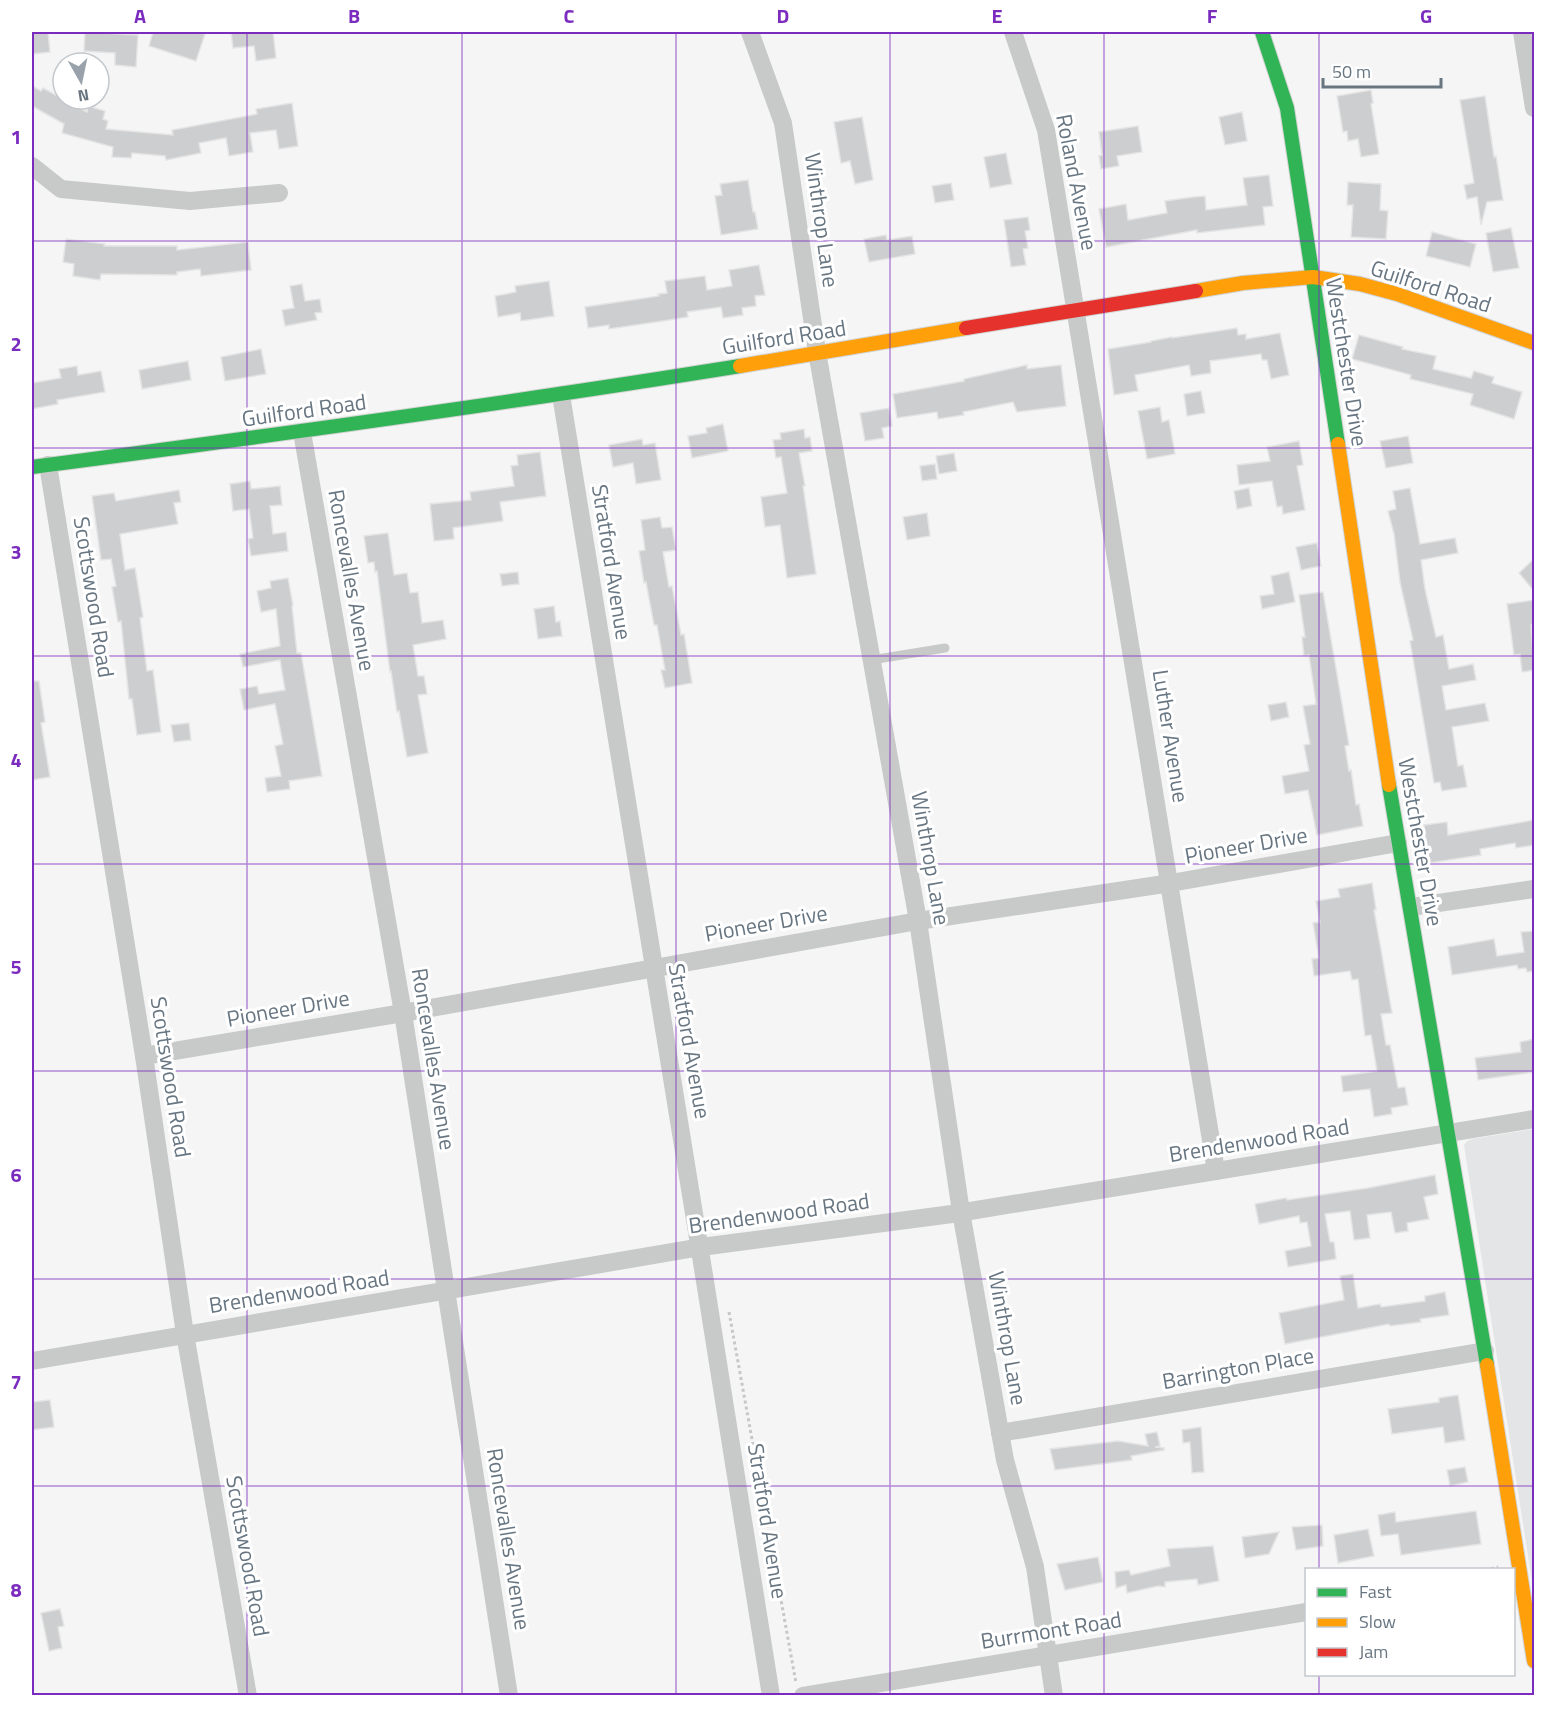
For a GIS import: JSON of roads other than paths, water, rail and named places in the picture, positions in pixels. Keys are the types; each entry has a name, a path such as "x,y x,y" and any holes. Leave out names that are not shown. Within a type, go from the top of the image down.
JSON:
{"street":[{"name":"Winthrop Lane","path":"750,32 783,123 816,352 918,921 961,1212 1005,1460 1030,1544 1054,1695"},
{"name":"Roland Avenue","path":"1013,32 1046,130 1076,310"},
{"name":"Westchester Drive","path":"1262,32 1287,108 1398,843 1411,907 1485,1351 1512,1568"},
{"path":"1522,32 1534,108"},
{"path":"32,166 61,189 190,201 279,193"},
{"name":"Guilford Road","path":"40,466 561,395 1243,283 1313,277 1360,284 1397,294 1534,343"},
{"name":"Luther Avenue","path":"1076,310 1171,883 1216,1171"},
{"name":"Stratford Avenue","path":"561,395 653,967 701,1247 771,1695"},
{"name":"Roncevalles Avenue","path":"302,432 403,1013 509,1695"},
{"name":"Scottswood Road","path":"40,466 144,1056 185,1334 248,1695"},
{"name":"Pioneer Drive","path":"144,1056 403,1013 918,921 1171,883 1398,843"},
{"path":"1411,907 1534,888"},
{"name":"Brendenwood Road","path":"32,1361 701,1247 961,1212 1534,1119"},
{"name":"Barrington Place","path":"1000,1433 1485,1351"},
{"name":"Westchester Drive","path":"1515,1581 1534,1661"},
{"name":"Burrmont Road","path":"802,1695 1305,1612"}],"lane":[{"path":"871,660 945,648"}]}
